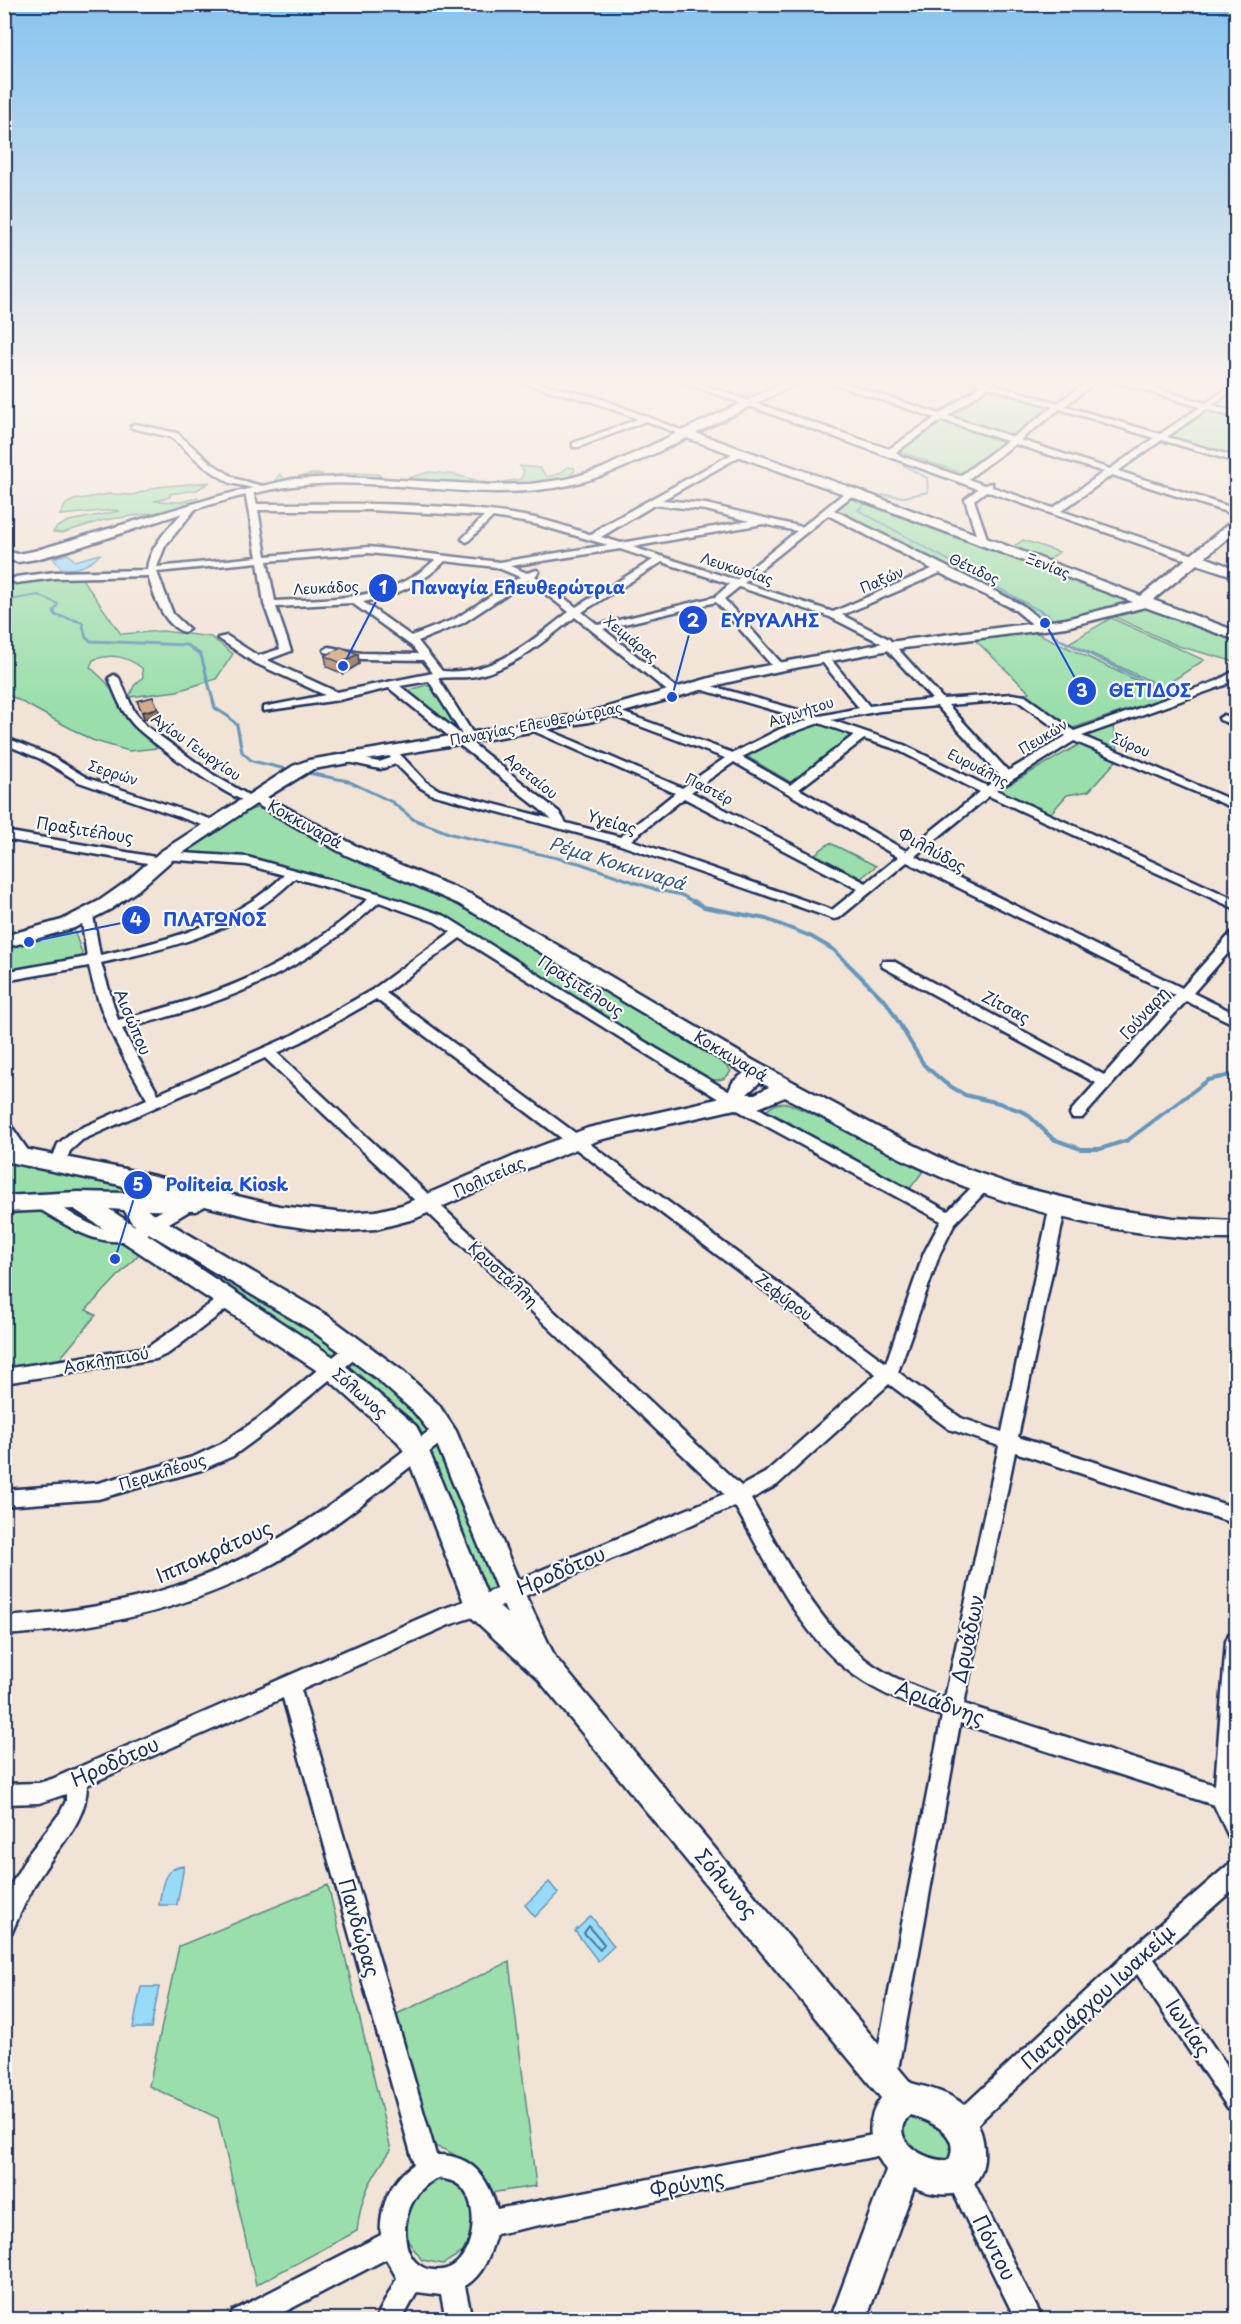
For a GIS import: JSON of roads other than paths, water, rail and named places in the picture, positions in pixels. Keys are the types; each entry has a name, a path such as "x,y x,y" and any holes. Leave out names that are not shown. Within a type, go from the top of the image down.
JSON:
{"street":[{"path":"4,555 18,558 29,557 256,489"},
{"path":"594,537 604,529 676,489"},
{"name":"Ξενίας","path":"844,489 1236,636"},
{"path":"981,489 969,499 983,541"},
{"path":"996,489 1125,534 1189,553 1197,559 1236,573"},
{"path":"1055,510 1085,489"},
{"path":"1165,489 1236,512"},
{"path":"249,492 269,604 276,630 286,651 257,660"},
{"path":"596,628 718,599 851,492"},
{"path":"654,502 706,507 805,530"},
{"name":"Λευκωσίας","path":"253,507 350,507 491,514 548,524 834,615 868,630 885,641 1006,776"},
{"path":"184,629 168,616 152,571 156,553 191,508"},
{"name":"Θέτιδος","path":"828,511 1018,607 1041,626"},
{"path":"467,539 491,514"},
{"path":"498,564 556,557 763,521"},
{"path":"1145,602 1236,525"},
{"name":"Λευκάδος","path":"269,604 375,598 412,585 458,549"},
{"name":"Χειμάρας","path":"16,580 55,575 152,571 262,558 369,550 498,564 528,576 548,590 675,692"},
{"path":"411,640 459,621 556,557"},
{"path":"267,709 339,697 436,676 458,676 484,672 516,655 575,612 661,559"},
{"name":"Παξών","path":"834,615 939,569"},
{"name":"Αρεταίου","path":"353,599 411,640 425,657 465,738"},
{"path":"718,599 779,667"},
{"name":"Παναγίας Ελευθερώτριας","path":"4,942 87,916 132,886 163,858 289,775 309,765 343,758 394,755 465,738 612,711 697,685 824,658 889,646 1066,623 1145,602"},
{"path":"223,638 257,660 339,697"},
{"path":"328,650 361,656 425,657"},
{"path":"824,658 866,710"},
{"name":"Αγίου Γεωργίου","path":"114,678 126,708 133,720 142,728 211,778 254,800"},
{"name":"Πευκών","path":"834,915 987,790 1073,736 1101,724 1234,679"},
{"name":"Ευρυάλης","path":"697,685 818,719 932,761 987,790 1236,905"},
{"name":"Αρεταίου","path":"393,686 465,738 555,815 562,825"},
{"name":"Αιγινήτου","path":"622,842 734,757 756,744 818,719 866,710 1021,698"},
{"name":"Σύρου","path":"1021,698 1073,736 1236,806"},
{"name":"Φιλλύδος","path":"612,711 734,757 907,857 1236,1020"},
{"path":"1224,718 1236,723"},
{"name":"Παστέρ","path":"532,727 684,793 867,889"},
{"path":"792,789 863,734"},
{"name":"Σερρών","path":"5,740 45,758 83,780 215,825"},
{"name":"Υγείας","path":"394,755 422,784 435,792 622,842 834,915"},
{"name":"Κοκκιναρά","path":"254,800 352,851 477,905 785,1088 905,1150 984,1184 1058,1205 1142,1222 1214,1230 1236,1230"},
{"name":"Πραξιτέλους","path":"4,835 163,858 247,861 427,913 461,931 630,1039 735,1102 950,1219"},
{"path":"4,977 185,938 218,926 258,904 292,874"},
{"path":"114,1026 196,1005 266,975 309,952 345,928 377,897"},
{"name":"Αισώπου","path":"87,916 103,997 130,1059 155,1101"},
{"path":"58,1164 63,1148 69,1141 94,1127 268,1053 377,993 461,931"},
{"name":"Γούναρη","path":"1077,1114 1236,936"},
{"name":"Ζίτσας","path":"888,964 1106,1082"},
{"name":"Ζεφύρου","path":"377,993 956,1424 1008,1443 1236,1516"},
{"name":"Κρυστάλλη","path":"268,1053 739,1496"},
{"path":"735,1102 736,1090 739,1086 759,1073"},
{"name":"Πολιτείας","path":"12,1156 125,1177 240,1205 337,1222 362,1222 390,1218 575,1141 620,1127 735,1102 758,1101 785,1088"},
{"path":"4,1126 12,1156"},
{"path":"125,1177 136,1186 136,1201"},
{"name":"Ηροδότου","path":"4,1794 39,1793 77,1780 137,1751 290,1687 446,1617 478,1606 739,1496 771,1479 888,1374 895,1362 928,1263 950,1219 984,1184"},
{"name":"Πολιτείας","path":"15,1205 78,1200 240,1205"},
{"name":"Σόλωνος","path":"78,1200 333,1369 407,1434 417,1451 478,1606 548,1669 895,2087"},
{"name":"Σόλωνος","path":"136,1201 135,1212 356,1348 406,1387 435,1416 444,1431 510,1592 548,1669"},
{"path":"15,1205 96,1233 115,1236 128,1235 191,1203"},
{"name":"Δρυάδων","path":"895,2087 953,1709 1058,1205"},
{"name":"Ασκληπιού","path":"4,1376 150,1354 163,1348 226,1300"},
{"name":"Περικλέους","path":"4,1498 98,1491 195,1464 226,1450 266,1423 356,1348"},
{"name":"Ιπποκράτους","path":"4,1626 77,1620 142,1606 196,1588 268,1556 444,1431"},
{"name":"Αριάδνης","path":"739,1496 785,1575 817,1622 843,1652 891,1687 1224,1798"},
{"path":"1236,1641 1232,1762 1224,1798 1224,1807 1236,1830"},
{"name":"Πανδώρας","path":"290,1687 428,2169"},
{"path":"4,1924 35,1864 68,1820 76,1802 77,1780"},
{"name":"Πατριάρχου Ιωακείμ","path":"961,2124 1139,1957 1236,1873"},
{"name":"Ιωνίας","path":"1139,1957 1236,2100"},
{"path":"895,2087 955,2117 961,2124 968,2141 968,2156 964,2168 957,2176 943,2178 897,2155"},
{"path":"848,2319 897,2155 887,2128 890,2113 899,2101 895,2087"},
{"name":"Φρύνης","path":"486,2224 897,2155"},
{"path":"448,2166 467,2174 479,2190 483,2200 486,2224 481,2248 475,2259 468,2269 451,2281 430,2284 412,2276 398,2259 393,2242 392,2223 398,2200 411,2180 428,2169 448,2166"},
{"name":"Πόντου","path":"957,2176 1030,2319"},
{"path":"242,2319 393,2242"},
{"path":"388,2319 412,2276"},
{"path":"451,2281 459,2319"}],"water":[{"path":"68,554 75,561 100,554 82,566 71,569 61,568 53,558"},
{"path":"184,1866 177,1905 159,1905 162,1885 167,1874 177,1867"},
{"path":"549,1882 558,1893 535,1917 525,1905"},
{"path":"591,1916 614,1946 598,1961 575,1931"},
{"path":"141,1987 159,1987 151,2028 133,2028"}],"waterway":[{"path":"872,497 886,495 904,497 928,492 928,489"},
{"path":"867,502 858,510 1042,612"},
{"name":"Ρέμα Κοκκιναρά","path":"4,601 38,595 58,604 54,611"},
{"path":"1039,610 1049,616 1051,621"},
{"name":"Ρέμα Κοκκιναρά","path":"54,611 55,615 82,622 86,638 91,641 187,645 201,655 215,708 237,725 242,752 252,761 290,770"},
{"path":"1052,627 1053,636 1172,695"},
{"name":"Ρέμα Κοκκιναρά","path":"303,772 348,781 392,802 413,819 451,834 579,863 657,890 682,895 696,903"},
{"name":"Ρέμα Κοκκιναρά","path":"694,901 704,907 766,919 810,936 834,950 887,1003 924,1065 945,1083 965,1095 999,1103 1026,1113 1053,1139 1081,1149 1100,1149 1128,1140 1208,1080 1236,1074"}],"place":[{"name":"ΘΕΤΙΔΟΣ","path":"1045,623"},
{"name":"Παναγία Ελευθερώτρια","path":"343,666"},
{"name":"ΕΥΡΥΑΛΗΣ","path":"672,697"},
{"name":"ΠΛΑΤΩΝΟΣ","path":"29,942"},
{"name":"Politeia Kiosk","path":"115,1259"}]}
